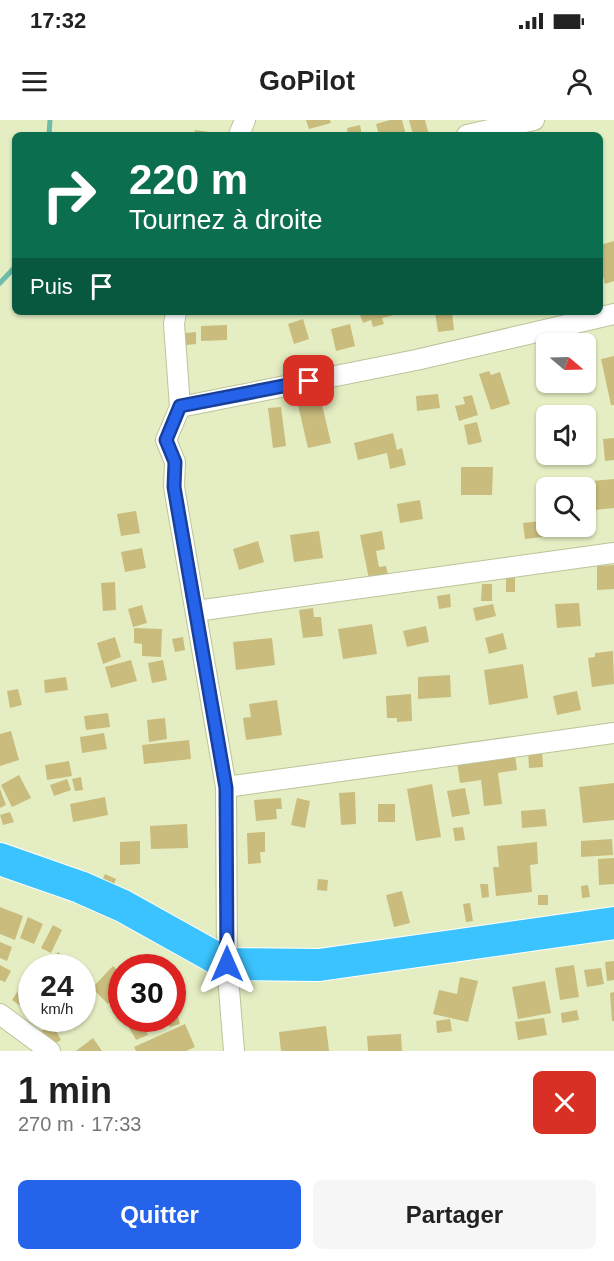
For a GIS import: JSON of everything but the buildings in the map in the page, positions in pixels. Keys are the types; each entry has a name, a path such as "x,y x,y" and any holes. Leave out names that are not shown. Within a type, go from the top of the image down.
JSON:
{"highway":[{"path":"0,859 70,883 123,906 227,964 318,965 614,922"}],"street":[{"path":"480,132 534,120"},
{"path":"180,406 416,360 614,314"},
{"path":"176,315 174,324 180,406 166,440 175,462 174,487 226,788 227,964 234,1051"},
{"path":"196,611 614,553"},
{"path":"226,788 614,733"},
{"path":"0,1014 50,1051"}],"waterway":[{"path":"49,132 50,120"},
{"path":"0,283 12,270"}],"route":[{"path":"227,964 226,788 174,487 175,462 166,440 180,406 309,381"}]}
